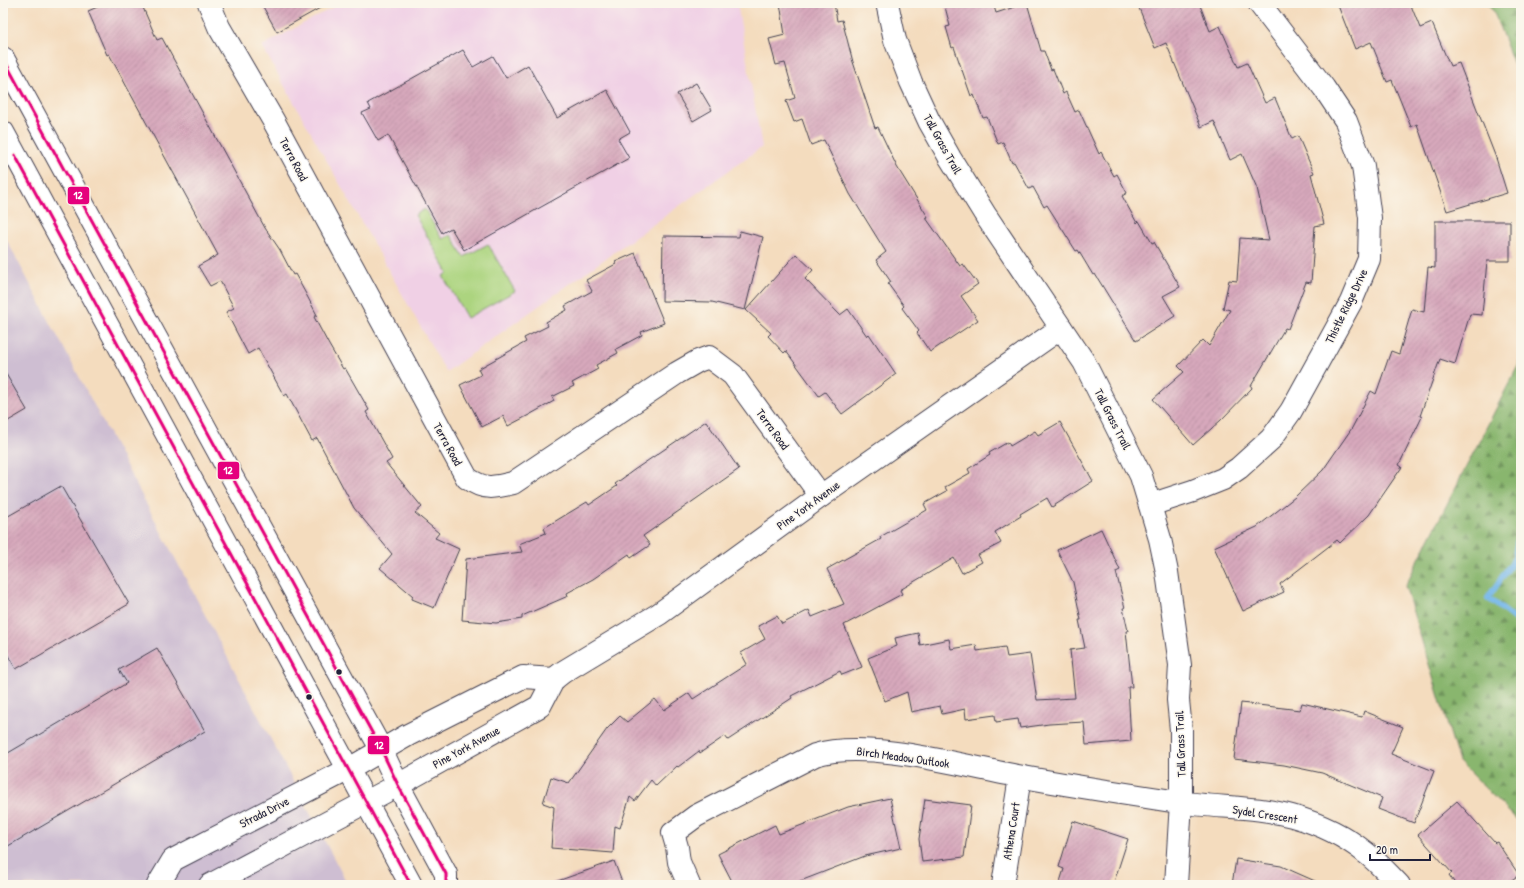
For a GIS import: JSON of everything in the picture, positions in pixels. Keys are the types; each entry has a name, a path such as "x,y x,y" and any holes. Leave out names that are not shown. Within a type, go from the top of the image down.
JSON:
{"street":[{"name":"Terra Road","path":"209,3 219,27 273,120 467,478 479,487 501,487 513,483 677,374 698,361 709,357 734,375 821,496"},
{"name":"Tall Grass Trail","path":"887,3 895,40 911,82 929,121 978,203 1084,362 1141,476 1160,539 1167,572 1180,665 1178,700 1181,730 1181,802 1176,885"},
{"name":"Thistle Ridge Drive","path":"1150,505 1193,491 1223,479 1239,468 1271,439 1291,411 1351,302 1370,259 1370,218 1363,166 1346,121 1324,88 1283,37 1259,3"},
{"path":"3,58 381,749 398,785 446,874 446,885"},
{"path":"3,132 411,885"},
{"name":"Pine York Avenue","path":"365,801 398,785 540,706 554,679 578,662 659,614 821,496 1061,328"},
{"path":"381,749 524,677 554,679"},
{"name":"Strada Drive","path":"158,885 173,860 349,769 381,749"},
{"name":"Birch Meadow Outlook","path":"689,885 679,862 673,833 696,816 815,755 830,750 870,750 920,757 1020,777 1181,802"},
{"name":"Athena Court","path":"1003,885 1020,777"},
{"path":"210,885 365,801"},
{"name":"Sydel Crescent","path":"1181,802 1292,816 1328,830 1346,840 1366,853 1399,885"}],"shaded area":[{"path":"341,3 737,3 762,147 446,372 262,46"},
{"path":"3,233 348,885 3,885"}],"green space":[{"path":"1486,3 1521,3 1521,83 1493,10"},
{"path":"425,209 442,239 451,235 464,257 488,244 515,291 467,318 443,276 448,273 415,215"},
{"path":"1521,360 1521,824 1459,762 1405,586"}],"building":[{"path":"107,3 141,3 157,40 162,38 265,228 280,250 293,275 295,274 306,294 317,315 314,317 329,345 343,369 345,368 369,410 366,412 392,459 386,463 422,507 415,513 439,533 435,538 459,549 434,608 412,599 413,596 380,568 392,554 354,508 317,438 312,441 287,394 284,396 258,348 248,354 226,312 234,308 220,281 210,286 198,266 218,255 109,54 107,55 88,11"},
{"path":"261,3 329,3 277,32"},
{"path":"780,3 834,3 837,21 842,20 853,62 875,128 878,127 897,167 928,217 926,218 960,266 963,264 978,284 961,296 978,320 930,352 917,333 919,331 902,308 904,306 888,284 891,282 876,260 886,252 850,194 824,140 811,145 802,119 794,122 786,101 795,98 785,63 776,65 769,39 785,35"},
{"path":"944,3 993,3 996,13 1027,3 1041,51 1044,51 1051,70 1053,69 1063,94 1066,92 1075,112 1079,110 1099,154 1101,152 1114,176 1117,174 1127,193 1122,196 1137,223 1139,221 1152,243 1154,242 1180,287 1163,296 1175,316 1136,341 1095,274 1093,275 1078,250 1076,251 1047,205 1044,207 1033,187 1029,189 1014,162 1012,163 1003,142 998,144 987,117 983,118 974,95 971,96 954,47 952,48 946,27 950,26"},
{"path":"1137,3 1199,3 1210,31 1220,26 1238,67 1247,63 1265,103 1275,98 1292,139 1298,136 1314,173 1311,174 1324,224 1315,226 1311,283 1306,282 1288,329 1285,328 1251,386 1252,388 1221,420 1193,445 1153,399 1184,372 1178,366 1203,340 1209,346 1230,310 1223,308 1229,280 1237,281 1240,238 1269,240 1257,188 1242,154 1230,160 1214,121 1201,127 1166,43 1155,48"},
{"path":"1337,3 1410,3 1420,28 1432,23 1450,66 1459,63 1496,158 1507,193 1447,211 1417,124 1411,127 1392,80 1387,82 1371,42 1355,49"},
{"path":"463,50 473,67 493,56 506,78 528,65 557,118 607,90 630,132 618,139 629,158 464,250 451,228 442,233 388,135 378,141 362,113 371,109 368,103"},
{"path":"696,83 712,110 693,121 677,94"},
{"path":"1435,221 1510,221 1510,261 1487,261 1482,315 1470,314 1455,364 1440,359 1420,416 1422,417 1399,465 1402,467 1369,515 1340,543 1337,540 1280,584 1284,592 1243,611 1214,547 1257,527 1295,497 1323,470 1352,428 1371,391 1376,394 1391,351 1399,354 1412,309 1424,312 1428,267 1435,268"},
{"path":"740,231 763,237 745,310 712,302 662,301 663,236 739,237"},
{"path":"635,253 664,323 641,332 642,335 616,349 618,353 596,365 598,369 572,383 574,386 552,397 554,401 508,426 503,416 482,427 460,385 481,375 478,369 526,342 524,338 548,326 546,322 567,310 565,306 592,291 586,280 616,264 615,262"},
{"path":"796,254 813,270 805,279 840,315 848,309 867,336 869,334 896,374 842,414 825,392 819,396 786,351 784,353 768,336 771,333 746,310"},
{"path":"3,369 27,410 3,424"},
{"path":"706,421 739,469 643,536 650,545 631,558 629,554 593,579 567,593 568,596 522,616 522,619 496,623 462,620 466,559 522,552 519,544 546,533 544,528 587,502 589,505 617,486 615,484 634,470"},
{"path":"1060,422 1093,481 1052,507 1047,498 1020,514 1021,516 995,532 1001,543 978,555 982,562 962,573 954,558 900,590 902,594 844,625 862,667 842,675 840,671 791,696 792,698 728,740 725,736 700,753 699,751 678,767 677,766 656,786 651,780 635,801 630,797 620,828 615,826 613,853 551,848 554,807 543,803 551,777 569,783 607,729 620,716 627,722 655,699 664,710 689,693 693,699 747,664 741,653 765,639 758,626 777,616 782,624 809,610 812,617 844,604 827,569 881,539 880,537 927,510 924,504 947,491 945,487 970,473 968,469 990,455 989,453 1008,442 1010,446 1035,431 1038,435"},
{"path":"61,486 129,604 16,669 3,647 3,519"},
{"path":"1101,529 1120,570 1116,572 1125,608 1123,608 1128,631 1126,631 1132,687 1128,687 1131,741 1086,745 1084,722 1049,724 1020,728 1018,719 996,722 995,715 966,719 965,709 942,714 940,706 911,712 907,692 885,701 868,658 897,646 895,638 918,633 920,645 949,639 951,649 976,645 977,651 1005,647 1007,657 1030,654 1037,700 1075,698 1070,650 1085,648 1073,582 1057,550"},
{"path":"157,648 205,731 3,849 3,756 127,683 119,670"},
{"path":"1241,703 1300,710 1302,703 1362,717 1364,711 1403,727 1391,754 1434,771 1414,823 1378,809 1382,798 1322,773 1284,765 1234,759"},
{"path":"890,798 901,848 865,856 790,885 734,885 718,854 775,825 779,834 848,807"},
{"path":"925,799 971,805 964,857 922,862 919,839"},
{"path":"1457,801 1495,843 1497,842 1519,875 1504,885 1456,885 1449,875 1452,873 1418,835"},
{"path":"1073,821 1128,839 1113,885 1059,885 1064,869 1059,867"},
{"path":"1236,859 1281,866 1324,885 1232,885"},
{"path":"614,861 623,885 553,885 552,883"}],"waterway":[{"path":"1521,519 1515,558 1488,598 1521,624"}],"transit line":[{"name":"12","path":"3,58 381,749 398,785 446,874 446,885"},
{"name":"12","path":"15,155 411,885"}]}
